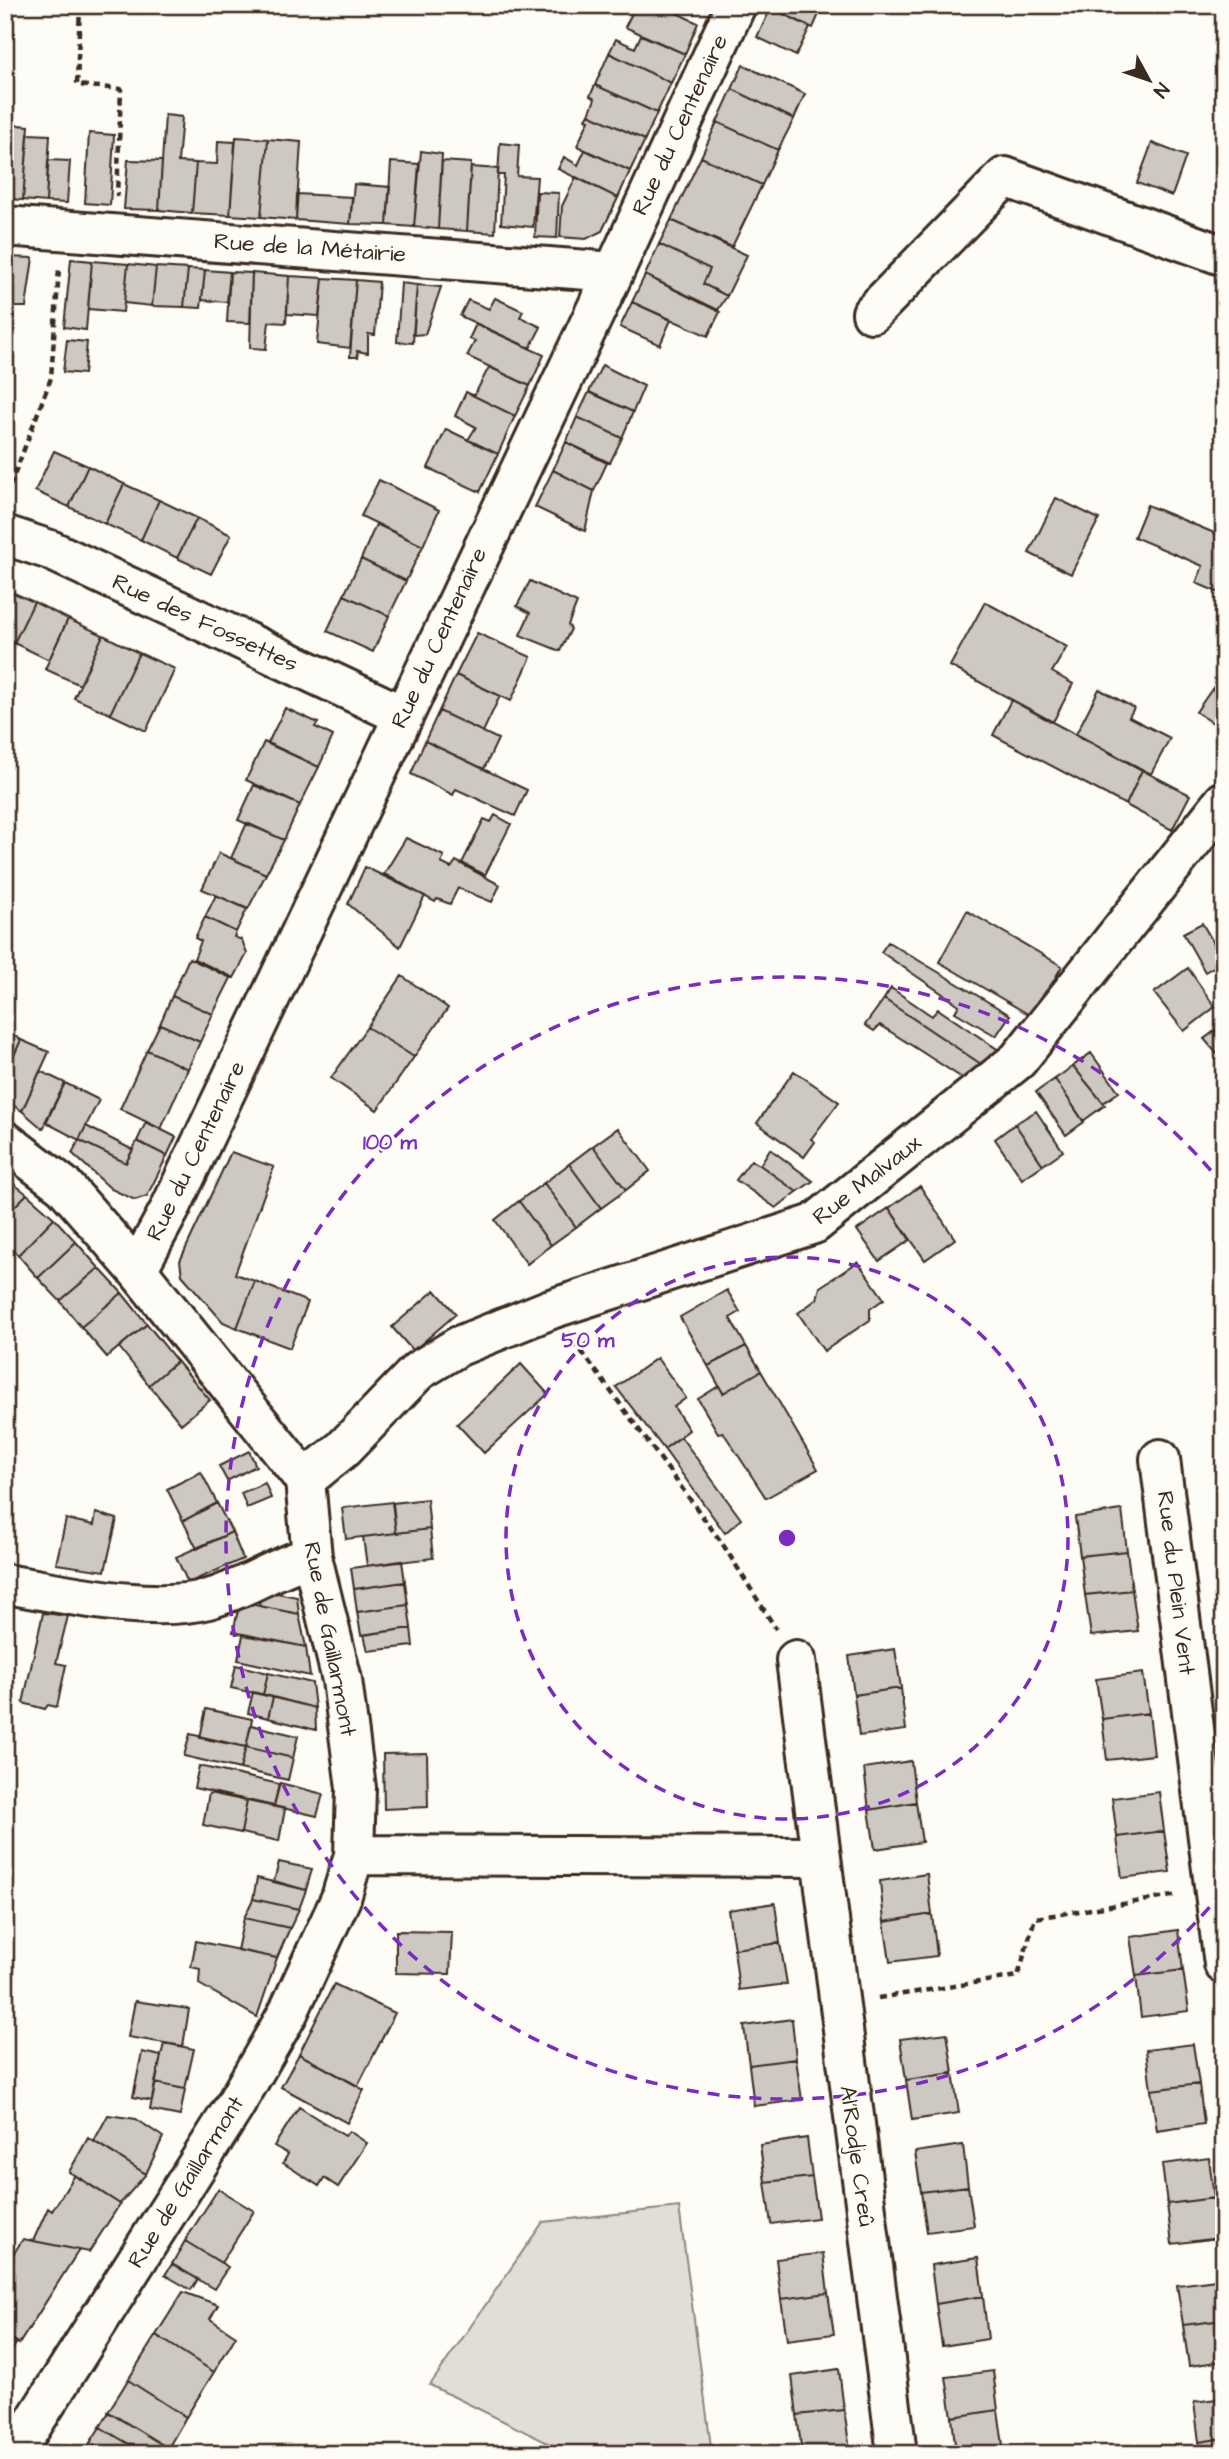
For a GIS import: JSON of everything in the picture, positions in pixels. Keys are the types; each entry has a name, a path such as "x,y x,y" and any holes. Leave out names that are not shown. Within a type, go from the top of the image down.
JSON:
{"street":[{"name":"Rue du Centenaire","path":"137,1269 169,1211 614,272 736,5"},
{"path":"872,313 1005,177 1224,256"},
{"name":"Rue de la Métairie","path":"5,226 614,272"},
{"name":"Rue des Fossettes","path":"5,535 50,550 402,715"},
{"name":"Rue Malvaux","path":"305,1480 343,1449 418,1371 459,1346 551,1309 814,1224 1018,1060 1224,801"},
{"path":"5,1141 64,1186 137,1269 305,1480"},
{"name":"Rue du Plein Vent","path":"1160,1459 1208,1706 1214,1890 1224,1964"},
{"name":"Rue de Gaillarmont","path":"15,2454 234,2107 281,2025 341,1898 354,1855 356,1788 342,1679 312,1557 305,1480"},
{"path":"5,1584 131,1603 207,1599 287,1563 312,1557"},
{"name":"Al'Rodje Creû","path":"796,1660 837,2004 897,2454"},
{"path":"354,1855 821,1857"}],"path":[{"path":"80,5 77,85 121,89 116,233"},
{"path":"5,498 51,378 62,230"},
{"path":"551,1309 722,1543 796,1660"},
{"path":"837,2004 1018,1976 1035,1918 1214,1890"}],"shaded area":[{"path":"679,2207 712,2454 570,2454 430,2385 543,2222"}],"building":[{"path":"621,5 660,5 698,23 685,54 625,27 632,13"},
{"path":"772,5 823,5 813,28 771,8"},
{"path":"771,8 810,27 796,56 757,37"},
{"path":"641,35 685,54 671,83 609,53 616,39 635,48"},
{"path":"609,53 671,83 657,113 595,85"},
{"path":"743,65 805,94 794,119 732,89"},
{"path":"595,85 657,113 645,140 589,114 595,99 590,96"},
{"path":"732,89 794,119 778,150 717,122"},
{"path":"589,114 645,140 630,171 577,146 589,120 586,119"},
{"path":"165,115 182,117 178,162 196,163 192,213 159,210"},
{"path":"717,122 778,150 762,185 701,157"},
{"path":"5,124 29,126 23,200 5,199"},
{"path":"89,133 114,135 110,205 85,203"},
{"path":"28,134 50,135 46,202 23,200"},
{"path":"236,137 268,139 261,217 230,215"},
{"path":"268,139 301,142 296,220 261,217"},
{"path":"218,141 235,142 230,215 192,213 196,163 217,164"},
{"path":"500,143 519,145 517,176 537,177 533,227 501,224 504,175 498,175"},
{"path":"1152,143 1186,156 1172,196 1137,183"},
{"path":"585,150 630,171 618,198 558,169 564,157 578,165"},
{"path":"421,151 442,154 438,229 414,227"},
{"path":"701,157 762,185 732,247 671,220"},
{"path":"48,160 70,161 67,203 46,202"},
{"path":"128,160 162,161 159,210 124,209"},
{"path":"442,161 471,163 467,231 438,229"},
{"path":"391,162 419,164 414,227 387,225"},
{"path":"471,167 498,169 495,233 467,231"},
{"path":"576,177 618,198 602,231 586,239 560,237 562,206"},
{"path":"354,184 390,187 387,225 350,224"},
{"path":"537,192 559,193 557,238 535,237"},
{"path":"297,194 352,197 350,224 296,220"},
{"path":"671,220 747,255 727,296 703,284 710,269 659,244"},
{"path":"659,244 710,269 703,284 727,296 718,310 645,275"},
{"path":"5,257 33,258 26,307 5,307"},
{"path":"71,259 92,261 86,330 64,327"},
{"path":"92,261 128,264 123,312 88,309"},
{"path":"128,264 156,267 152,306 124,303"},
{"path":"156,267 188,269 184,307 152,306"},
{"path":"188,269 205,270 201,308 184,307"},
{"path":"205,270 230,272 227,302 202,300"},
{"path":"230,272 252,273 250,323 227,322"},
{"path":"252,273 289,276 286,323 269,322 266,349 250,348"},
{"path":"645,275 720,312 708,336 632,302"},
{"path":"289,276 323,278 319,316 287,314"},
{"path":"323,278 356,280 350,348 317,344"},
{"path":"356,280 379,282 375,335 368,334 368,353 357,351 358,357 350,357"},
{"path":"401,283 417,285 413,343 397,342"},
{"path":"417,285 441,287 425,334 413,335"},
{"path":"495,298 523,311 520,317 541,327 530,348 460,316 468,300 489,309"},
{"path":"632,302 671,320 660,345 620,327"},
{"path":"476,324 544,355 530,386 467,356 475,341 469,339"},
{"path":"67,340 87,342 84,374 63,372"},
{"path":"602,365 644,386 633,412 589,392"},
{"path":"489,367 530,386 515,416 474,396"},
{"path":"466,392 515,416 498,454 468,440 476,427 455,416"},
{"path":"589,392 633,412 622,438 577,417"},
{"path":"577,417 622,438 610,463 566,442"},
{"path":"5,418 12,419 5,456"},
{"path":"446,429 498,454 480,492 428,468"},
{"path":"566,442 607,463 594,491 553,470"},
{"path":"54,451 88,466 69,507 35,491"},
{"path":"88,466 124,484 105,524 69,507"},
{"path":"553,470 594,491 585,531 535,507"},
{"path":"379,480 439,510 423,546 361,516"},
{"path":"124,484 159,500 141,540 105,524"},
{"path":"1056,498 1099,519 1071,574 1029,553"},
{"path":"159,500 197,518 177,558 141,540"},
{"path":"1147,505 1224,537 1224,595 1196,583 1203,566 1134,537"},
{"path":"197,518 231,535 211,574 177,558"},
{"path":"376,524 423,546 406,581 361,559"},
{"path":"361,559 406,581 389,616 344,595"},
{"path":"530,581 577,603 568,625 571,629 560,651 520,635 530,613 517,606"},
{"path":"5,589 34,602 14,643 5,639"},
{"path":"344,595 389,616 373,652 327,631"},
{"path":"34,602 68,619 49,660 14,643"},
{"path":"985,602 1067,647 1052,672 1073,684 1053,722 950,666"},
{"path":"68,619 103,635 80,685 45,669"},
{"path":"477,633 531,657 511,701 456,675"},
{"path":"103,635 139,653 110,714 74,698"},
{"path":"139,653 175,669 146,731 110,714"},
{"path":"1224,673 1224,696 1212,689"},
{"path":"456,675 500,696 483,732 439,711"},
{"path":"1099,689 1134,708 1129,717 1170,738 1151,774 1076,734"},
{"path":"1212,689 1224,696 1224,730 1196,712"},
{"path":"1011,700 1142,770 1126,805 993,735"},
{"path":"285,708 318,723 315,727 333,736 319,767 268,743"},
{"path":"439,711 498,739 484,769 425,741"},
{"path":"425,741 527,790 515,816 456,789 453,795 411,774"},
{"path":"264,742 319,767 300,805 246,780"},
{"path":"1142,770 1190,795 1172,830 1126,805"},
{"path":"254,785 300,805 284,840 238,820"},
{"path":"495,815 511,824 485,875 462,863 484,819 491,822"},
{"path":"247,823 284,840 266,874 231,858"},
{"path":"406,838 444,856 441,863 451,868 456,861 500,885 492,902 458,888 450,904 437,899 435,902 384,874"},
{"path":"219,853 266,874 248,909 202,889"},
{"path":"365,867 425,896 400,947 348,904"},
{"path":"216,895 247,909 236,932 205,917"},
{"path":"967,911 1062,966 1033,1017 939,962"},
{"path":"205,917 236,932 234,937 242,940 247,954 234,978 194,959 201,941 195,938"},
{"path":"1202,923 1224,961 1205,972 1183,933"},
{"path":"888,942 1010,1015 996,1036 955,1012 959,1005 881,952"},
{"path":"189,958 231,978 213,1014 172,996"},
{"path":"1188,968 1215,1007 1184,1031 1154,993"},
{"path":"402,976 448,1008 414,1057 367,1027"},
{"path":"891,988 932,1016 938,1009 1003,1053 987,1068 884,999"},
{"path":"172,996 213,1014 200,1042 160,1024"},
{"path":"884,999 987,1068 970,1083 880,1025 874,1031 865,1025"},
{"path":"160,1024 200,1042 188,1069 147,1050"},
{"path":"1224,1024 1224,1049 1217,1054 1204,1039"},
{"path":"367,1027 414,1057 377,1110 331,1078"},
{"path":"5,1030 21,1040 5,1075"},
{"path":"21,1040 49,1052 22,1111 5,1100 5,1075"},
{"path":"147,1050 188,1069 161,1129 120,1109"},
{"path":"1091,1053 1119,1092 1103,1103 1073,1066"},
{"path":"1073,1066 1105,1105 1083,1121 1055,1079"},
{"path":"40,1071 65,1083 43,1129 22,1111"},
{"path":"794,1071 839,1102 811,1139 815,1142 804,1157 757,1123"},
{"path":"1055,1079 1084,1122 1066,1135 1036,1092"},
{"path":"65,1083 99,1100 79,1140 45,1122"},
{"path":"1036,1111 1063,1151 1043,1165 1015,1124"},
{"path":"146,1122 176,1137 167,1156 137,1141"},
{"path":"1015,1124 1043,1165 1022,1179 995,1139"},
{"path":"86,1126 133,1150 126,1163 79,1140"},
{"path":"618,1128 650,1171 626,1190 593,1146"},
{"path":"79,1140 126,1163 137,1141 167,1156 147,1196 135,1200 111,1189 72,1153"},
{"path":"593,1146 626,1190 601,1208 569,1164"},
{"path":"770,1149 813,1181 797,1192 760,1165"},
{"path":"231,1152 274,1167 235,1274 255,1281 237,1328 223,1322 182,1275 180,1261"},
{"path":"751,1160 797,1192 776,1208 736,1180"},
{"path":"569,1164 601,1208 576,1227 544,1183"},
{"path":"5,1177 27,1194 5,1216"},
{"path":"544,1183 576,1227 551,1245 519,1201"},
{"path":"920,1186 955,1239 925,1260 889,1208"},
{"path":"27,1194 54,1218 18,1255 5,1243 5,1216"},
{"path":"519,1201 551,1245 527,1264 495,1220"},
{"path":"889,1208 910,1240 879,1261 857,1230"},
{"path":"54,1218 76,1242 38,1278 18,1255"},
{"path":"76,1242 99,1268 60,1301 38,1278"},
{"path":"858,1262 884,1299 870,1309 870,1320 824,1351 798,1313 817,1299 820,1287"},
{"path":"99,1268 122,1293 81,1327 60,1301"},
{"path":"255,1281 308,1302 290,1348 237,1328"},
{"path":"435,1290 456,1314 413,1351 392,1327"},
{"path":"727,1290 740,1312 730,1318 746,1346 708,1366 680,1317"},
{"path":"122,1293 147,1324 107,1357 81,1327"},
{"path":"147,1324 177,1361 149,1385 119,1347"},
{"path":"746,1346 761,1371 723,1393 708,1366"},
{"path":"657,1358 686,1398 674,1407 689,1430 664,1449 616,1387"},
{"path":"177,1361 210,1400 181,1424 149,1385"},
{"path":"521,1364 548,1394 484,1453 457,1424"},
{"path":"761,1371 818,1469 766,1498 723,1432 718,1433 698,1399 719,1386 723,1393"},
{"path":"681,1437 741,1519 725,1533 664,1449"},
{"path":"249,1451 256,1466 227,1481 219,1466"},
{"path":"201,1472 217,1503 183,1521 167,1489"},
{"path":"265,1483 271,1498 247,1508 241,1493"},
{"path":"427,1499 430,1529 396,1533 393,1503"},
{"path":"392,1502 396,1533 346,1539 342,1508"},
{"path":"217,1503 232,1532 197,1549 183,1521"},
{"path":"1122,1510 1127,1551 1080,1556 1075,1517"},
{"path":"96,1513 117,1519 105,1571 56,1564 66,1519 94,1525"},
{"path":"430,1529 433,1558 367,1566 363,1537"},
{"path":"232,1532 243,1559 188,1583 176,1557"},
{"path":"1127,1551 1132,1590 1085,1595 1080,1556"},
{"path":"402,1561 405,1582 354,1589 351,1568"},
{"path":"405,1582 408,1605 357,1612 354,1589"},
{"path":"262,1590 297,1597 299,1614 259,1606"},
{"path":"1132,1590 1138,1631 1091,1636 1085,1595"},
{"path":"240,1602 299,1614 306,1647 233,1632"},
{"path":"408,1605 411,1628 361,1635 357,1612"},
{"path":"43,1613 68,1616 56,1663 66,1665 57,1707 48,1705 45,1709 23,1703"},
{"path":"411,1628 413,1646 368,1651 364,1635"},
{"path":"243,1635 306,1647 310,1676 238,1660"},
{"path":"895,1649 901,1688 854,1695 849,1656"},
{"path":"236,1665 268,1673 263,1695 231,1688"},
{"path":"268,1673 312,1683 315,1708 263,1695"},
{"path":"1143,1673 1149,1713 1102,1719 1096,1679"},
{"path":"901,1688 906,1730 859,1736 854,1695"},
{"path":"253,1692 273,1697 268,1718 248,1713"},
{"path":"273,1697 315,1708 316,1730 268,1718"},
{"path":"206,1709 252,1719 246,1747 200,1738"},
{"path":"1149,1713 1154,1755 1107,1760 1102,1719"},
{"path":"251,1725 298,1736 293,1758 246,1747"},
{"path":"190,1734 246,1747 240,1769 184,1756"},
{"path":"246,1747 293,1758 288,1780 240,1769"},
{"path":"427,1753 428,1807 384,1809 383,1754"},
{"path":"911,1761 916,1802 869,1810 864,1768"},
{"path":"199,1766 279,1784 274,1806 194,1788"},
{"path":"280,1783 323,1794 317,1816 274,1806"},
{"path":"1159,1792 1164,1831 1117,1837 1112,1798"},
{"path":"209,1793 247,1801 241,1833 203,1825"},
{"path":"247,1801 285,1809 279,1841 241,1833"},
{"path":"916,1802 922,1842 875,1849 869,1810"},
{"path":"1164,1831 1170,1872 1122,1878 1117,1837"},
{"path":"279,1862 312,1869 306,1890 274,1881"},
{"path":"927,1874 932,1914 884,1922 880,1881"},
{"path":"257,1878 306,1890 299,1909 253,1899"},
{"path":"253,1899 299,1909 290,1928 244,1918"},
{"path":"775,1903 780,1943 734,1949 728,1910"},
{"path":"932,1914 937,1956 890,1962 884,1922"},
{"path":"244,1918 290,1928 277,1958 237,1950"},
{"path":"1178,1930 1183,1970 1136,1976 1130,1937"},
{"path":"396,1931 452,1932 450,1974 396,1973"},
{"path":"196,1941 277,1958 257,2017 199,1984 200,1969 191,1967"},
{"path":"780,1943 787,1984 739,1990 734,1949"},
{"path":"1183,1970 1189,2011 1141,2017 1136,1976"},
{"path":"334,1984 395,2013 358,2086 299,2054"},
{"path":"135,2001 189,2009 183,2046 128,2037"},
{"path":"792,2019 796,2059 749,2065 744,2026"},
{"path":"947,2033 953,2073 906,2080 900,2039"},
{"path":"164,2043 194,2049 185,2089 155,2083"},
{"path":"1193,2044 1199,2084 1151,2090 1146,2050"},
{"path":"142,2052 161,2056 152,2101 133,2097"},
{"path":"299,2054 364,2090 347,2123 281,2087"},
{"path":"796,2059 802,2100 754,2106 749,2065"},
{"path":"953,2073 959,2113 912,2120 906,2080"},
{"path":"155,2083 185,2089 180,2116 150,2110"},
{"path":"1199,2084 1204,2124 1157,2131 1151,2090"},
{"path":"299,2107 345,2136 349,2131 367,2143 338,2187 324,2178 319,2186 283,2163 288,2154 274,2146"},
{"path":"108,2115 136,2119 163,2137 146,2174 94,2141"},
{"path":"88,2138 146,2174 120,2204 69,2172"},
{"path":"807,2138 812,2177 765,2182 760,2145"},
{"path":"963,2145 968,2186 921,2192 915,2152"},
{"path":"1209,2158 1214,2198 1167,2204 1162,2164"},
{"path":"75,2175 120,2204 89,2252 33,2241 48,2208 52,2211"},
{"path":"812,2177 818,2218 771,2224 765,2182"},
{"path":"968,2186 974,2226 927,2232 921,2192"},
{"path":"218,2189 254,2211 221,2263 185,2241"},
{"path":"1214,2198 1219,2238 1172,2244 1167,2204"},
{"path":"23,2239 79,2250 19,2344 5,2335 5,2267"},
{"path":"185,2241 228,2267 214,2289 172,2264"},
{"path":"823,2253 828,2293 781,2299 776,2259"},
{"path":"978,2258 983,2296 936,2304 931,2265"},
{"path":"172,2264 198,2279 191,2290 165,2275"},
{"path":"1224,2279 1224,2320 1183,2325 1177,2285"},
{"path":"183,2292 218,2305 210,2319 236,2336 214,2372 156,2335"},
{"path":"828,2293 834,2334 787,2340 781,2299"},
{"path":"983,2296 988,2339 942,2346 936,2304"},
{"path":"1224,2320 1224,2361 1189,2366 1183,2325"},
{"path":"5,2335 17,2342 5,2361"},
{"path":"156,2335 214,2372 186,2417 128,2380"},
{"path":"839,2369 844,2410 797,2415 792,2376"},
{"path":"993,2371 998,2410 952,2417 946,2377"},
{"path":"128,2380 186,2417 168,2448 108,2412"},
{"path":"1224,2398 1224,2438 1199,2442 1194,2402"},
{"path":"844,2410 850,2450 802,2454 797,2415"},
{"path":"998,2410 1004,2452 956,2454 952,2417"},
{"path":"109,2412 166,2447 162,2454 146,2454 100,2427"},
{"path":"100,2427 146,2454 109,2454 90,2443"},
{"path":"1224,2438 1224,2454 1200,2454 1199,2442"},
{"path":"90,2443 109,2454 84,2454"}]}
